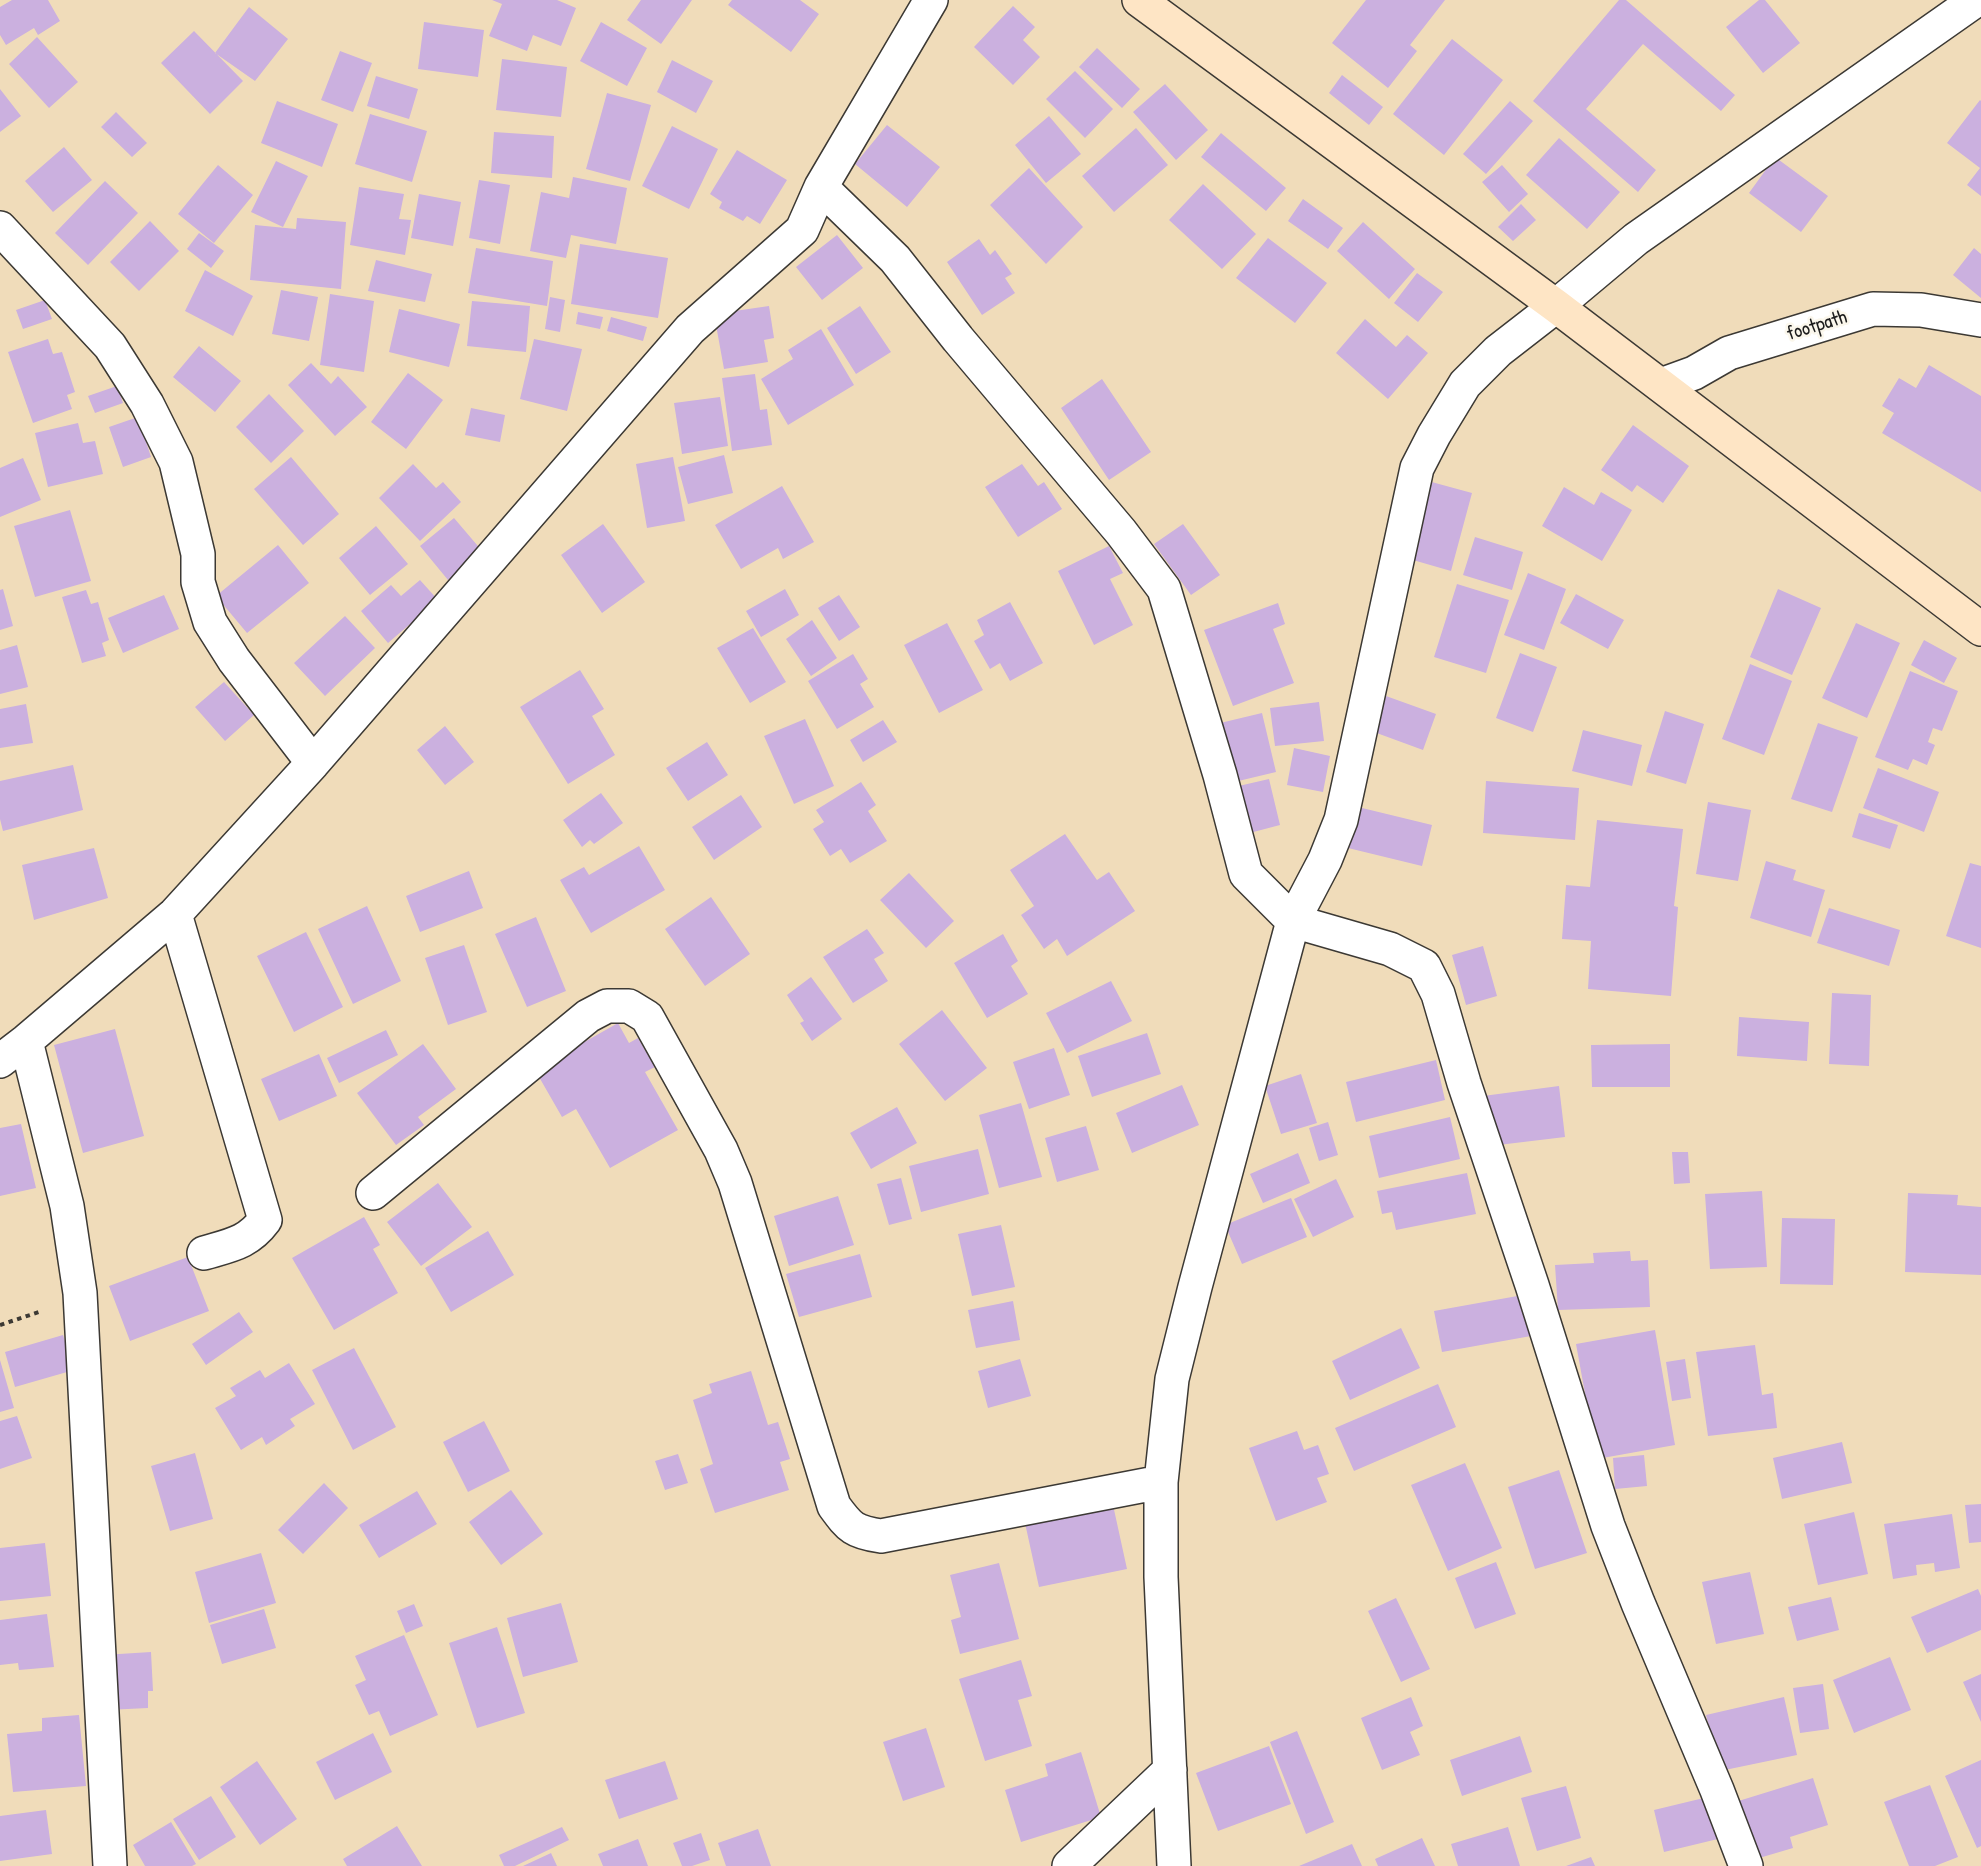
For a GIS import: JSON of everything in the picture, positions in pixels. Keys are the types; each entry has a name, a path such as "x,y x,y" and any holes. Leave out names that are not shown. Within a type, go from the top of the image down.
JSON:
{"street":[{"path":"0,1061 175,914 314,763 690,329 802,230 821,187 931,0"},
{"path":"1139,0 1556,306 1981,629"},
{"path":"1173,1866 1161,1578 1161,1482 1172,1378 1293,921 1325,860 1341,820 1417,468 1465,384 1498,351 1636,239 1976,0"},
{"path":"821,187 896,259 958,339 1121,531 1164,589 1217,765 1246,874 1293,921 1390,949 1424,966 1438,994 1464,1083 1532,1285 1608,1526 1746,1866"},
{"path":"0,228 110,346 147,404 176,462 198,554 198,582 210,622 234,660 314,763"},
{"name":"footpath","path":"1661,385 1695,373 1729,353 1873,309 1921,310 1981,320"},
{"path":"175,914 265,1220 254,1234 236,1243 204,1253"},
{"path":"373,1193 588,1016 607,1006 629,1006 647,1017 721,1150 735,1183 834,1506 846,1523 861,1533 881,1536 1161,1482"},
{"path":"26,1041 68,1206 80,1293 110,1866"},
{"path":"1069,1866 1170,1770"}],"building":[{"path":"12,0 48,0 60,21 38,35 34,28 6,45 0,35 0,7"},
{"path":"492,0 557,0 576,8 561,46 533,35 527,51 489,36 502,4"},
{"path":"641,0 692,0 661,44 627,20"},
{"path":"732,0 800,0 819,14 791,52 728,5"},
{"path":"1366,0 1445,0 1410,45 1417,51 1388,88 1332,43"},
{"path":"1619,0 1626,0 1735,95 1721,111 1643,44 1586,109 1656,170 1638,192 1533,101"},
{"path":"1759,0 1765,0 1800,43 1763,73 1726,27"},
{"path":"1013,6 1035,27 1023,40 1040,57 1013,85 974,47"},
{"path":"249,7 288,39 255,81 215,53"},
{"path":"424,22 484,30 478,77 418,69"},
{"path":"601,22 647,48 627,86 580,61"},
{"path":"194,31 243,81 210,114 161,63"},
{"path":"37,37 78,82 49,108 9,64"},
{"path":"1452,39 1503,80 1444,155 1393,114"},
{"path":"1097,48 1140,89 1122,108 1079,67"},
{"path":"340,51 372,63 353,112 321,100"},
{"path":"502,59 567,67 561,117 496,110"},
{"path":"672,60 713,81 696,113 657,92"},
{"path":"1075,71 1113,109 1085,138 1046,99"},
{"path":"1342,75 1383,107 1369,125 1329,93"},
{"path":"376,76 418,89 409,119 367,106"},
{"path":"1165,84 1208,130 1176,160 1133,112"},
{"path":"0,89 21,116 0,132"},
{"path":"607,93 651,105 630,181 586,169"},
{"path":"1980,100 1981,196 1967,185 1980,168 1947,143"},
{"path":"277,101 338,124 322,167 261,143"},
{"path":"1510,101 1533,121 1486,174 1463,154"},
{"path":"116,112 147,143 132,157 101,127"},
{"path":"370,114 427,131 412,182 355,164"},
{"path":"1049,116 1081,154 1046,183 1015,145"},
{"path":"887,125 940,167 907,207 855,164"},
{"path":"672,126 718,149 689,209 642,186"},
{"path":"1136,128 1168,165 1114,212 1082,176"},
{"path":"494,132 554,136 552,178 491,173"},
{"path":"1221,133 1286,188 1266,211 1201,157"},
{"path":"1559,138 1620,192 1587,229 1526,175"},
{"path":"64,147 92,180 53,212 25,181"},
{"path":"737,150 787,180 760,224 747,216 743,221 719,208 722,202 710,194"},
{"path":"1775,157 1828,196 1801,232 1749,193"},
{"path":"276,161 308,176 283,227 251,212"},
{"path":"218,165 253,195 214,243 178,214"},
{"path":"1502,165 1528,194 1509,212 1482,182"},
{"path":"1029,168 1083,227 1046,264 990,205"},
{"path":"573,177 627,188 616,244 571,235 566,258 530,251 541,192 569,198"},
{"path":"479,180 510,185 500,244 469,238"},
{"path":"105,181 138,213 88,265 55,233"},
{"path":"1203,184 1256,234 1222,269 1169,220"},
{"path":"359,187 404,194 399,219 411,220 405,255 350,245"},
{"path":"419,194 461,202 453,246 411,238"},
{"path":"1303,199 1343,228 1328,249 1288,221"},
{"path":"1521,204 1536,220 1513,241 1498,227"},
{"path":"297,218 346,222 341,289 250,280 255,225 296,229"},
{"path":"150,221 179,251 139,291 110,262"},
{"path":"1363,222 1415,269 1389,299 1337,251"},
{"path":"199,233 224,251 211,268 187,249"},
{"path":"837,235 863,268 822,300 796,267"},
{"path":"1268,238 1327,283 1295,323 1236,278"},
{"path":"979,239 990,255 995,250 1012,274 1005,278 1015,293 982,315 947,262"},
{"path":"580,244 668,258 658,318 571,304"},
{"path":"476,248 553,261 547,306 468,293"},
{"path":"1974,248 1981,254 1981,298 1953,275"},
{"path":"376,260 432,274 425,302 368,291"},
{"path":"205,270 253,296 233,336 185,311"},
{"path":"1417,273 1443,292 1418,322 1394,303"},
{"path":"281,290 318,297 309,341 272,334"},
{"path":"330,294 374,301 364,372 320,365"},
{"path":"550,297 565,300 560,332 545,329"},
{"path":"45,300 52,319 23,329 16,310"},
{"path":"472,301 530,306 526,352 467,346"},
{"path":"769,306 774,338 764,340 768,362 724,369 714,314"},
{"path":"860,306 891,352 856,374 827,328"},
{"path":"399,309 460,324 449,367 389,352"},
{"path":"578,312 603,317 600,329 576,324"},
{"path":"611,317 647,327 643,341 607,331"},
{"path":"1365,319 1396,347 1407,335 1428,353 1388,399 1336,353"},
{"path":"821,329 854,385 788,425 761,379 793,359 788,350"},
{"path":"48,339 53,354 62,352 75,392 67,395 72,409 33,423 8,352"},
{"path":"534,339 582,349 567,411 520,399"},
{"path":"199,346 241,381 215,412 173,377"},
{"path":"311,363 331,384 338,376 367,407 335,436 288,385"},
{"path":"1929,365 1981,396 1981,492 1882,433 1894,413 1882,406 1899,378 1916,388"},
{"path":"408,373 443,400 406,449 371,422"},
{"path":"755,374 760,410 767,409 772,445 732,451 722,378"},
{"path":"1102,379 1151,452 1109,480 1061,408"},
{"path":"117,386 123,403 95,413 88,396"},
{"path":"269,394 304,431 271,463 236,427"},
{"path":"720,397 728,446 682,454 674,403"},
{"path":"471,408 505,415 500,442 465,435"},
{"path":"138,417 151,457 123,467 109,427"},
{"path":"78,423 83,443 95,441 103,474 48,487 35,433"},
{"path":"1633,425 1689,466 1663,503 1637,485 1632,492 1601,470"},
{"path":"724,455 733,493 688,504 678,467"},
{"path":"291,457 339,514 303,545 254,489"},
{"path":"673,457 685,521 647,528 636,464"},
{"path":"23,458 41,500 0,517 0,468"},
{"path":"413,464 436,488 443,482 461,502 420,541 379,498"},
{"path":"1022,464 1038,486 1044,482 1062,509 1018,537 985,487"},
{"path":"1428,481 1472,493 1451,571 1406,558"},
{"path":"782,486 814,542 783,559 778,548 741,569 715,525"},
{"path":"1564,487 1594,505 1601,492 1632,510 1602,561 1542,526"},
{"path":"70,510 91,581 35,597 14,526"},
{"path":"454,518 483,552 448,580 420,546"},
{"path":"603,524 645,582 602,613 561,555"},
{"path":"1183,524 1220,575 1191,595 1154,544"},
{"path":"376,526 408,564 370,595 339,558"},
{"path":"1475,537 1523,552 1512,590 1463,575"},
{"path":"278,545 309,583 247,633 216,596"},
{"path":"1109,546 1123,573 1110,579 1133,625 1094,645 1058,571"},
{"path":"1528,573 1566,589 1544,650 1504,635"},
{"path":"420,580 438,600 388,643 361,611 391,585 401,596"},
{"path":"1457,584 1509,600 1486,673 1434,657"},
{"path":"3,589 13,626 0,630 0,590"},
{"path":"785,589 799,615 761,637 746,611"},
{"path":"1778,589 1821,608 1792,675 1750,657"},
{"path":"86,590 91,604 98,602 109,640 102,643 106,656 82,663 62,597"},
{"path":"1576,594 1624,620 1608,649 1560,623"},
{"path":"164,595 179,629 123,653 108,618"},
{"path":"839,595 860,627 839,641 818,608"},
{"path":"1010,602 1043,663 1010,681 1000,663 990,669 974,641 984,635 977,620"},
{"path":"1278,603 1285,624 1273,629 1294,683 1233,706 1204,630"},
{"path":"345,616 375,648 325,696 294,663"},
{"path":"812,620 837,658 811,676 786,639"},
{"path":"947,623 983,690 939,713 904,645"},
{"path":"1856,623 1900,643 1867,718 1822,698"},
{"path":"753,628 786,682 750,703 717,648"},
{"path":"1924,640 1957,658 1944,683 1911,665"},
{"path":"17,645 28,687 0,694 0,650"},
{"path":"1520,653 1557,667 1533,732 1496,718"},
{"path":"853,654 868,679 860,684 874,707 837,729 808,681"},
{"path":"1750,664 1792,681 1764,755 1722,739"},
{"path":"580,670 604,709 592,716 615,755 568,784 520,707"},
{"path":"1910,671 1958,691 1942,731 1933,728 1928,742 1935,745 1927,765 1913,759 1908,770 1875,757"},
{"path":"224,682 254,715 225,741 195,707"},
{"path":"1386,696 1436,714 1423,750 1374,732"},
{"path":"1319,702 1324,741 1275,746 1270,708"},
{"path":"26,704 33,743 0,748 0,709"},
{"path":"1665,711 1704,724 1686,784 1646,772"},
{"path":"1262,713 1276,772 1230,783 1216,724"},
{"path":"805,719 834,786 794,804 764,736"},
{"path":"883,720 897,742 863,762 850,740"},
{"path":"1818,723 1858,737 1832,812 1791,799"},
{"path":"445,726 474,762 445,785 417,750"},
{"path":"1583,730 1642,745 1632,786 1572,771"},
{"path":"707,742 728,775 688,801 666,768"},
{"path":"1294,748 1330,756 1323,792 1287,785"},
{"path":"73,765 83,810 3,831 0,819 0,781"},
{"path":"1878,768 1939,792 1924,832 1863,808"},
{"path":"1269,779 1280,825 1242,835 1230,788"},
{"path":"1486,781 1579,788 1575,840 1483,833"},
{"path":"861,782 876,805 868,811 887,841 850,863 841,849 830,856 813,829 824,822 816,810"},
{"path":"601,793 623,823 594,844 590,840 582,847 563,820"},
{"path":"741,795 762,827 714,860 692,827"},
{"path":"1708,802 1751,810 1738,881 1696,874"},
{"path":"1358,807 1432,825 1422,866 1348,848"},
{"path":"1859,813 1898,825 1890,849 1852,837"},
{"path":"1597,820 1683,829 1674,906 1678,907 1671,996 1588,989 1591,941 1562,939 1566,885 1590,887"},
{"path":"1065,834 1097,880 1109,872 1135,911 1067,956 1057,939 1044,949 1021,915 1034,906 1010,870"},
{"path":"639,846 665,890 591,933 560,880 584,867 589,875"},
{"path":"94,848 108,898 34,920 22,865"},
{"path":"1766,861 1796,870 1793,880 1825,890 1811,937 1750,918"},
{"path":"1970,863 1981,866 1981,948 1946,936"},
{"path":"469,871 483,908 420,932 406,896"},
{"path":"909,873 954,921 926,948 880,900"},
{"path":"711,897 750,954 705,986 665,929"},
{"path":"367,906 401,981 353,1004 318,929"},
{"path":"1829,908 1900,930 1889,966 1817,943"},
{"path":"536,917 566,991 527,1007 495,934"},
{"path":"867,929 884,953 874,959 888,981 853,1003 823,957"},
{"path":"306,932 343,1007 294,1032 257,956"},
{"path":"1003,934 1018,961 1011,966 1028,994 987,1018 954,963"},
{"path":"464,945 487,1012 448,1025 425,958"},
{"path":"1483,946 1497,996 1466,1005 1452,955"},
{"path":"811,977 842,1019 812,1041 800,1023 804,1021 787,995"},
{"path":"1111,981 1132,1021 1067,1053 1046,1013"},
{"path":"1832,993 1871,995 1869,1066 1829,1064"},
{"path":"942,1010 987,1068 945,1101 899,1044"},
{"path":"1739,1017 1809,1022 1807,1061 1737,1056"},
{"path":"618,1023 629,1043 638,1038 655,1067 645,1072 678,1130 610,1168 576,1109 562,1117 535,1070"},
{"path":"115,1029 144,1136 83,1153 54,1045"},
{"path":"386,1030 398,1055 339,1083 327,1058"},
{"path":"1147,1033 1161,1074 1092,1097 1078,1056"},
{"path":"423,1044 456,1089 418,1117 424,1125 396,1145 357,1093"},
{"path":"1670,1044 1670,1087 1592,1087 1591,1045"},
{"path":"1054,1048 1070,1095 1029,1109 1013,1062"},
{"path":"319,1054 337,1096 279,1121 261,1079"},
{"path":"1436,1060 1445,1100 1356,1122 1346,1082"},
{"path":"1301,1074 1317,1123 1281,1134 1265,1086"},
{"path":"1182,1085 1199,1125 1132,1153 1116,1113"},
{"path":"1559,1086 1565,1137 1490,1146 1483,1096"},
{"path":"1021,1103 1042,1177 999,1188 979,1115"},
{"path":"897,1107 917,1143 871,1169 850,1133"},
{"path":"1450,1117 1460,1159 1379,1178 1369,1136"},
{"path":"1328,1122 1338,1155 1319,1161 1309,1128"},
{"path":"21,1124 36,1188 0,1196 0,1128"},
{"path":"1086,1126 1099,1170 1057,1182 1045,1138"},
{"path":"978,1149 989,1194 921,1212 909,1166"},
{"path":"1672,1152 1688,1152 1690,1183 1674,1184"},
{"path":"1298,1153 1310,1183 1263,1203 1250,1174"},
{"path":"1467,1173 1476,1214 1396,1230 1392,1212 1382,1214 1377,1191"},
{"path":"901,1178 912,1219 889,1225 877,1184"},
{"path":"1336,1179 1354,1217 1313,1237 1294,1199"},
{"path":"438,1183 472,1227 421,1266 387,1222"},
{"path":"1762,1191 1767,1267 1710,1269 1705,1194"},
{"path":"1908,1193 1958,1195 1957,1205 1981,1207 1981,1275 1905,1272"},
{"path":"838,1196 854,1245 789,1266 774,1216"},
{"path":"1291,1198 1307,1237 1242,1264 1225,1225"},
{"path":"364,1217 380,1245 373,1249 398,1293 334,1330 292,1258"},
{"path":"1782,1218 1835,1219 1833,1285 1780,1284"},
{"path":"1001,1225 1015,1287 972,1296 958,1234"},
{"path":"488,1231 514,1275 451,1312 425,1268"},
{"path":"1630,1251 1631,1261 1648,1260 1650,1307 1558,1310 1555,1265 1594,1263 1593,1253"},
{"path":"860,1254 872,1297 799,1317 786,1274"},
{"path":"188,1257 209,1311 130,1341 109,1286"},
{"path":"1523,1295 1531,1336 1442,1352 1434,1311"},
{"path":"1013,1301 1020,1340 976,1348 968,1310"},
{"path":"239,1312 253,1332 206,1365 192,1344"},
{"path":"1401,1328 1420,1368 1350,1400 1332,1361"},
{"path":"1655,1330 1675,1445 1597,1459 1576,1344"},
{"path":"63,1335 74,1370 15,1387 5,1352"},
{"path":"1755,1345 1762,1395 1773,1393 1777,1428 1708,1436 1696,1352"},
{"path":"354,1348 396,1427 353,1450 312,1370"},
{"path":"1020,1359 1031,1396 988,1408 978,1371"},
{"path":"1685,1359 1691,1398 1672,1401 1666,1362"},
{"path":"0,1360 14,1408 0,1412"},
{"path":"289,1363 315,1404 290,1419 295,1426 266,1445 262,1437 241,1450 215,1408 236,1396 230,1388 260,1370 265,1378"},
{"path":"751,1371 768,1425 778,1422 790,1459 780,1462 789,1490 715,1513 700,1469 713,1464 693,1400 712,1393 709,1384"},
{"path":"1438,1384 1456,1427 1354,1471 1335,1428"},
{"path":"17,1416 32,1458 0,1469 0,1421"},
{"path":"484,1421 510,1471 468,1492 443,1442"},
{"path":"1297,1431 1304,1450 1318,1445 1329,1474 1317,1478 1327,1502 1276,1521 1249,1448"},
{"path":"1842,1442 1852,1483 1782,1499 1773,1458"},
{"path":"195,1453 213,1519 170,1531 151,1466"},
{"path":"678,1454 688,1483 665,1490 655,1461"},
{"path":"1644,1455 1647,1486 1615,1489 1613,1458"},
{"path":"1465,1463 1502,1548 1448,1571 1411,1485"},
{"path":"1559,1470 1587,1553 1535,1569 1508,1487"},
{"path":"324,1483 348,1508 303,1554 278,1530"},
{"path":"511,1490 543,1534 501,1565 469,1522"},
{"path":"417,1491 437,1524 379,1558 359,1525"},
{"path":"1981,1504 1981,1542 1969,1543 1965,1505"},
{"path":"1113,1505 1127,1569 1039,1587 1025,1523"},
{"path":"1854,1512 1868,1574 1818,1585 1804,1524"},
{"path":"1952,1514 1960,1568 1935,1572 1934,1563 1916,1565 1917,1575 1893,1579 1884,1524"},
{"path":"45,1543 51,1596 0,1601 0,1548"},
{"path":"261,1553 276,1603 209,1623 195,1572"},
{"path":"1496,1562 1516,1614 1475,1629 1455,1578"},
{"path":"999,1563 1019,1639 960,1654 951,1620 961,1617 950,1575"},
{"path":"1750,1572 1764,1634 1716,1644 1702,1582"},
{"path":"1978,1589 1981,1596 1981,1630 1927,1653 1911,1617"},
{"path":"1831,1597 1839,1630 1797,1641 1788,1607"},
{"path":"1396,1598 1430,1669 1401,1682 1368,1611"},
{"path":"561,1603 578,1662 523,1677 507,1618"},
{"path":"414,1604 423,1626 406,1633 397,1611"},
{"path":"264,1609 276,1648 222,1664 210,1625"},
{"path":"47,1614 54,1667 19,1670 18,1663 0,1665 0,1620"},
{"path":"497,1627 525,1713 477,1728 449,1643"},
{"path":"404,1635 438,1715 390,1736 379,1711 369,1715 355,1685 366,1680 355,1656"},
{"path":"151,1652 153,1691 148,1691 148,1708 107,1710 103,1655"},
{"path":"1890,1657 1911,1710 1854,1733 1833,1680"},
{"path":"1021,1660 1032,1696 1018,1700 1032,1746 985,1761 959,1679"},
{"path":"1981,1674 1981,1722 1963,1682"},
{"path":"1823,1684 1829,1729 1800,1733 1793,1688"},
{"path":"1411,1697 1423,1726 1410,1732 1420,1755 1382,1770 1361,1718"},
{"path":"1784,1697 1797,1755 1720,1771 1706,1715"},
{"path":"79,1715 86,1786 13,1792 7,1734 42,1731 42,1718"},
{"path":"926,1728 945,1787 903,1801 883,1742"},
{"path":"1297,1731 1334,1822 1306,1834 1270,1742"},
{"path":"373,1733 392,1772 335,1800 316,1762"},
{"path":"1520,1736 1532,1772 1462,1796 1450,1760"},
{"path":"1269,1746 1291,1804 1218,1831 1196,1773"},
{"path":"1081,1752 1101,1817 1021,1842 1005,1790 1048,1776 1045,1764"},
{"path":"1981,1760 1981,1846 1977,1848 1945,1776"},
{"path":"257,1761 297,1819 260,1845 220,1787"},
{"path":"665,1761 678,1799 619,1819 605,1780"},
{"path":"1813,1778 1828,1825 1790,1837 1793,1848 1749,1861 1732,1803"},
{"path":"1930,1785 1958,1857 1935,1866 1909,1866 1884,1802"},
{"path":"1566,1786 1581,1838 1537,1851 1521,1798"},
{"path":"211,1796 236,1837 199,1860 173,1819"},
{"path":"1712,1796 1722,1838 1664,1852 1654,1810"},
{"path":"46,1810 52,1854 0,1861 0,1816"},
{"path":"171,1822 196,1864 192,1866 145,1866 133,1845"},
{"path":"397,1826 422,1866 347,1866 343,1859"},
{"path":"562,1827 569,1840 515,1866 504,1866 499,1855"},
{"path":"1508,1827 1520,1866 1458,1866 1451,1844"},
{"path":"758,1829 771,1866 726,1866 718,1843"},
{"path":"701,1833 710,1860 692,1866 682,1866 673,1843"},
{"path":"1422,1838 1435,1866 1378,1866 1375,1859"},
{"path":"638,1839 648,1866 603,1866 598,1854"},
{"path":"1352,1844 1362,1866 1299,1866"},
{"path":"551,1853 557,1866 523,1866"},
{"path":"1591,1857 1595,1866 1566,1866"}]}
